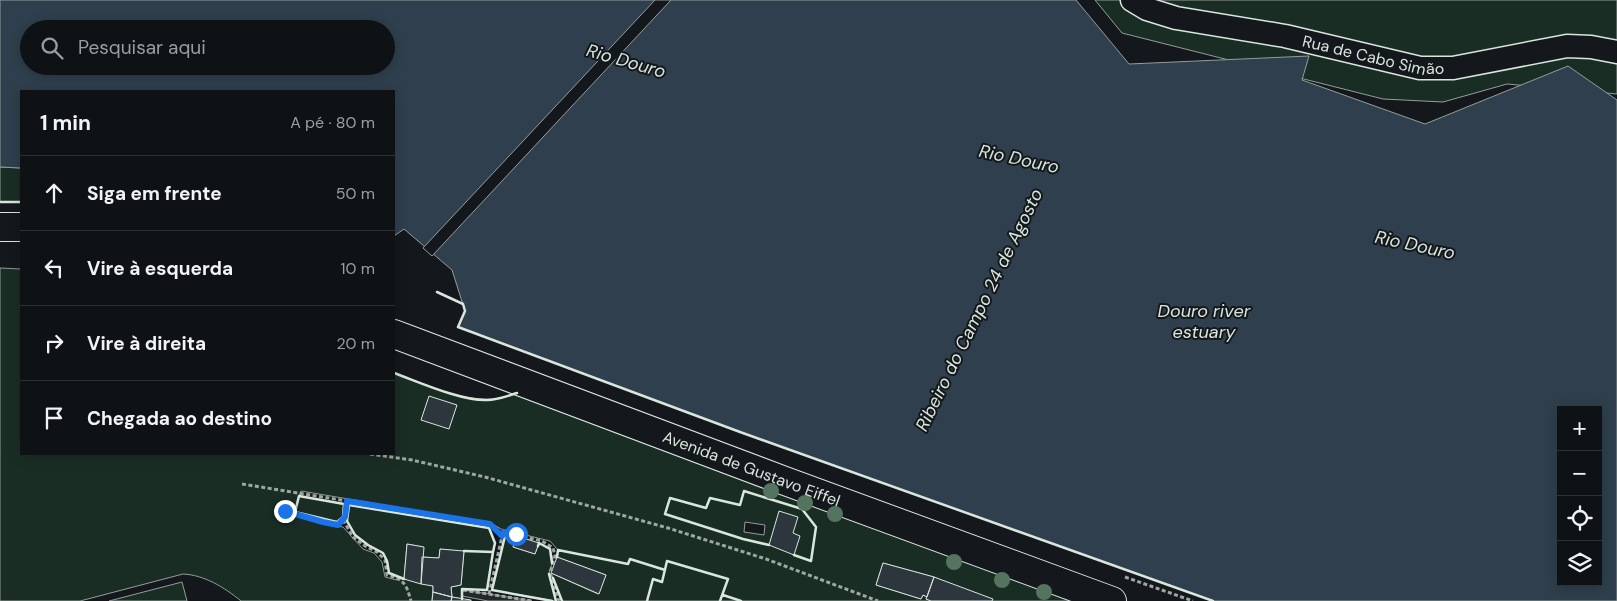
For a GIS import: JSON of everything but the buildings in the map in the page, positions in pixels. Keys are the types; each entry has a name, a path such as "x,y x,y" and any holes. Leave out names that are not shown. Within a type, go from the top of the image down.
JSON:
{"main road":[{"path":"0,227 20,227"},
{"name":"Avenida de Gustavo Eiffel","path":"395,334 1112,601"}],"street":[{"name":"Rua de Cabo Simão","path":"1132,0 1147,9 1176,18 1285,36 1420,68 1453,68 1567,46 1591,47 1617,52"}],"path":[{"path":"377,455 412,460 485,476 668,528 766,559 878,601"},
{"path":"242,484 490,524 502,536"},
{"path":"285,511 338,525 345,517 347,501"},
{"path":"343,520 353,537 365,546 378,552 385,560 387,575 398,578 406,584 411,601"},
{"path":"489,594 504,532 542,541 553,548 554,556 550,573 560,601"},
{"path":"464,590 532,601"}],"green space":[{"path":"1095,0 1617,0 1617,94 1507,84 1443,102 1383,99 1122,33"},
{"path":"0,167 20,168 20,202 0,202"},
{"path":"0,268 20,269 20,455 395,455 395,373 439,390 471,398 502,398 517,393 1080,601 992,601 934,577 883,563 876,585 921,599 923,595 931,601 562,601 551,573 598,594 606,575 557,557 558,550 550,541 501,529 491,523 301,491 299,496 344,504 343,517 337,522 296,512 295,516 323,524 343,527 363,549 374,553 382,562 385,577 397,580 403,578 389,573 387,561 383,553 355,535 347,521 349,505 489,528 495,543 487,590 463,589 462,599 452,597 451,587 461,585 464,552 440,549 439,558 422,557 423,547 407,544 404,578 433,586 432,601 241,601 213,583 199,577 183,574 80,601 0,601","holes":["745,522 765,525 764,535 744,532"]},
{"path":"505,536 517,536 513,547 535,554 539,543 550,549 553,560 549,573 556,601 492,590"},
{"path":"182,582 187,601 109,601"}],"shaded area":[{"path":"463,590 532,601 488,601 462,596"}],"water":[{"name":"Douro river estuary","path":"0,0 1076,0 1129,64 1309,56 1302,80 1425,124 1568,66 1617,100 1617,601 1213,601 740,432 458,327 465,311 452,270 404,229 395,235 395,90 20,90 20,168 0,167"}],"pier":[{"path":"655,0 671,0 432,256 423,248"}],"wall":[{"path":"0,202 20,202"},
{"path":"437,292 463,304 465,311 458,327 740,432 1213,601"},
{"path":"395,373 440,390 477,399 502,398 517,393"},
{"path":"769,545 743,539 665,514 670,498 706,508 710,498 740,505 744,491 802,509 816,527 811,561 794,555"},
{"path":"299,496 344,504 343,517 337,522 295,512 299,496"},
{"path":"404,579 389,573 387,561 383,553 355,535 347,521 349,505 489,528 495,543 493,552"},
{"path":"516,539 517,536 505,536 492,590 552,601"},
{"path":"538,546 539,543 550,549 552,563"},
{"path":"557,557 558,550 628,564 630,559 665,570"},
{"path":"462,599 462,589 487,590 493,552 464,551"},
{"path":"647,601 653,579 662,582 667,561 728,579 720,601"},
{"path":"549,574 556,601"},
{"path":"553,578 562,601"},
{"path":"722,596 741,601"}],"route":[{"path":"285,511 338,525 345,517 347,501 490,524 502,536 504,532 516,534"}],"water label":[{"name":"Rio Douro","path":"626,61"},
{"name":"Rio Douro","path":"1019,159"},
{"name":"Rio Douro","path":"1415,245"},
{"name":"Ribeiro do Campo 24 de Agosto","path":"979,310"}]}
